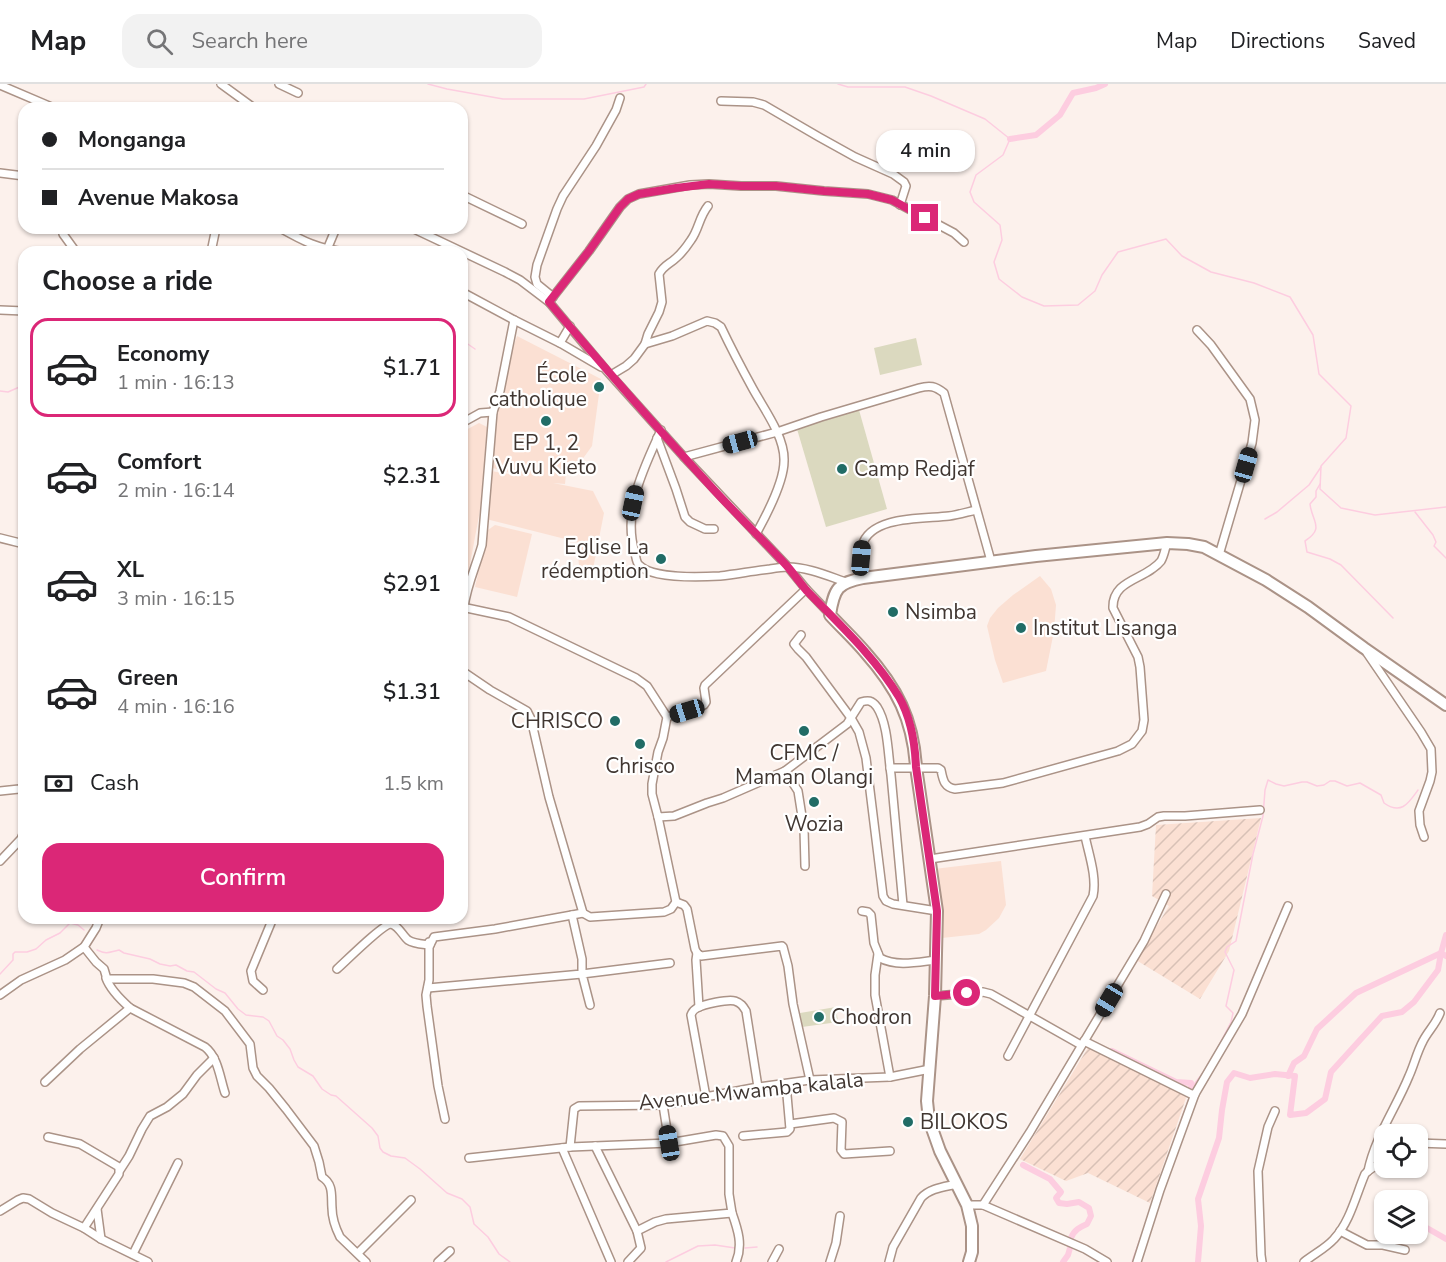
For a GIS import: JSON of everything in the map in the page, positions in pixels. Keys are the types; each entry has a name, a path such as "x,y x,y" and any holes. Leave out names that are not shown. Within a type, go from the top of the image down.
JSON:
{"highway":[{"path":"969,1262 972,1252 972,1226 968,1205 940,1151 929,1120 927,1101 935,996 937,911 915,746 909,720 888,680 866,652 831,615 838,589 846,582 863,578 991,561 1167,543 1204,547 1266,580 1308,607 1446,705"}],"street":[{"path":"279,84 298,93"},
{"path":"0,85 40,102"},
{"path":"226,85 247,102"},
{"path":"620,98 596,146 560,202 537,265 537,284 609,373 831,615"},
{"path":"721,101 753,102 764,105 819,138 893,174 906,186 900,205"},
{"path":"0,173 18,175"},
{"path":"551,299 628,199 639,194 676,188 709,184 776,186 868,194 884,197 954,233 964,242"},
{"path":"468,198 522,224"},
{"path":"609,373 626,366 645,344 660,312 662,302 659,274 666,264 674,261 680,255 693,238 702,214 708,206"},
{"path":"213,246 215,234"},
{"path":"291,234 315,246"},
{"path":"425,234 450,246"},
{"path":"468,254 520,280 551,299"},
{"path":"468,295 560,343 609,373"},
{"path":"0,310 18,311"},
{"path":"468,584 482,545 493,412 500,392 514,320"},
{"path":"645,344 672,336 707,321 721,327 777,432 783,451 784,462 779,483 756,534"},
{"path":"560,343 570,327"},
{"path":"1197,330 1211,345 1250,399 1255,420 1252,443 1219,555"},
{"path":"684,457 777,432 929,385 936,387 944,393 991,561"},
{"path":"468,420 480,413 493,412"},
{"path":"661,430 638,484 633,503 632,545 638,564 646,570 672,576 693,577 788,567 846,582"},
{"path":"657,438 685,517 705,529 714,529"},
{"path":"863,578 862,546 865,538 873,530 899,520 950,516 976,510"},
{"path":"0,538 18,542"},
{"path":"890,768 938,768 941,770 945,785 955,789 1003,783 1118,751 1132,744 1142,730 1144,720 1140,667 1138,657 1113,608 1113,602 1117,591 1150,570 1162,559 1167,543"},
{"path":"667,717 704,705 706,702 705,686 806,590"},
{"path":"445,1119 438,1086 426,995 429,980 429,945 434,937 495,929 583,913 590,917 664,912 671,909 675,902 652,794 658,752 667,717 647,687 636,678 509,617 468,608"},
{"path":"801,635 794,644 806,657 859,732 866,758 883,896 886,901 893,904 937,911"},
{"path":"1364,648 1431,749 1432,772 1419,811 1424,837"},
{"path":"468,675 527,711 531,719 549,797 583,913"},
{"path":"658,817 674,816 785,771 836,734 847,724 861,702 871,701 876,705 886,736 903,905"},
{"path":"785,771 798,791 804,829 805,866"},
{"path":"0,791 18,789"},
{"path":"930,859 1140,827 1164,816 1260,810"},
{"path":"1008,1056 1093,896 1093,877 1086,836"},
{"path":"0,861 18,842"},
{"path":"983,1205 1144,941 1166,894"},
{"path":"675,902 684,905 687,909 697,953 699,1007"},
{"path":"1137,1262 1195,1094 1242,1014 1288,906"},
{"path":"862,911 871,915 874,943 880,958 904,963 936,960"},
{"path":"572,915 590,1005"},
{"path":"0,995 21,981 65,960 84,947 98,924"},
{"path":"263,990 253,981 251,972 271,924"},
{"path":"338,969 388,924 393,924 408,940 429,945"},
{"path":"84,947 104,969 107,979 153,979 184,983 194,987 225,1011 250,1044 256,1076 280,1102 314,1146 322,1178 326,1180 333,1195 332,1212 338,1233 366,1262"},
{"path":"697,953 701,956 783,947 810,1080"},
{"path":"878,954 875,995 890,1077"},
{"path":"428,988 582,974 669,963"},
{"path":"104,969 108,983 130,1008 211,1052 225,1093"},
{"path":"935,996 983,992 991,994 1083,1043 1195,1094"},
{"path":"706,1097 691,1016 693,1011 699,1007 730,1001 737,1002 746,1011 758,1087"},
{"path":"45,1082 80,1049 130,1008"},
{"path":"1304,1262 1333,1240 1340,1231 1368,1171 1374,1148 1410,1075 1416,1055 1440,1013"},
{"path":"84,1228 120,1174 120,1170 150,1116 167,1107 183,1094 214,1058"},
{"name":"Avenue Mwamba kalala","path":"566,1147 574,1109 579,1106 663,1105 786,1083 890,1077 930,1069"},
{"path":"743,1136 787,1132 790,1129 786,1083"},
{"path":"663,1105 669,1143"},
{"path":"1262,1262 1258,1171 1268,1127 1275,1111"},
{"path":"790,1124 834,1118 842,1122 841,1149 843,1154 890,1151"},
{"path":"469,1158 566,1147 669,1143 716,1135 723,1136 729,1146 729,1194 739,1234 740,1247 736,1262"},
{"path":"48,1137 80,1143 115,1164 120,1170"},
{"path":"1428,1143 1446,1144"},
{"path":"595,1146 637,1231 641,1248 628,1262"},
{"path":"566,1147 611,1262"},
{"path":"133,1254 178,1163"},
{"path":"1368,1171 1374,1167"},
{"path":"889,1262 893,1247 926,1192 957,1184"},
{"path":"0,1211 18,1200 29,1199 148,1262"},
{"path":"358,1253 411,1200"},
{"path":"968,1205 983,1205 1084,1249 1107,1262"},
{"path":"97,1209 101,1239"},
{"path":"637,1231 655,1222 732,1213"},
{"path":"830,1262 836,1243 840,1216"},
{"path":"1340,1231 1367,1245 1383,1245 1405,1250"},
{"path":"772,1262 779,1249"},
{"path":"438,1262 450,1251"}],"shaded area":[{"name":"EP 1, 2 Vuvu Kieto","path":"517,336 601,379 592,446 579,464 567,462 565,484 553,483 593,491 604,513 593,569 579,566 577,542 486,519 491,471 526,477 493,468 494,436 499,406"},
{"path":"916,338 922,365 880,375 874,348"},
{"name":"Camp Redjaf","path":"859,410 887,509 826,527 797,429"},
{"path":"479,423 487,427 480,510 468,575 468,429"},
{"path":"495,525 532,534 517,597 475,587 488,530"},
{"name":"Institut Lisanga","path":"1040,576 1051,589 1056,605 1054,631 1046,671 1003,683 987,626 998,608"},
{"path":"1261,818 1229,951 1200,999 1136,960 1169,906 1152,896 1156,825"},
{"path":"1001,861 1006,905 999,918 979,934 942,938 934,869"},
{"name":"Chodron","path":"836,1007 838,1022 802,1027 800,1013"},
{"path":"1089,1046 1187,1095 1150,1203 1088,1173 1066,1181 1020,1159"}],"waterway":[{"path":"428,84 503,99 584,99 644,87 646,84"},
{"path":"838,84 848,87 905,87 985,119 1010,139 1003,155 976,175 970,192 974,202 1000,225 1002,240 994,262 999,279 1022,297 1044,306 1078,305 1095,291 1102,275 1118,252 1166,239 1182,256 1211,272 1254,283 1290,297 1313,335 1319,374 1351,406 1346,438 1321,466 1320,489 1341,508 1375,515 1446,507"},
{"path":"1010,139 1036,135 1060,115 1073,93 1105,84"},
{"path":"468,344 475,349"},
{"path":"0,391 8,392 18,388"},
{"path":"1265,519 1309,485 1321,467"},
{"path":"1320,484 1316,497 1310,504 1316,528 1305,541 1307,552 1341,565 1393,618"},
{"path":"1415,512 1433,535 1436,542 1434,546 1446,558"},
{"path":"1213,1057 1231,1022 1233,1013 1226,1006 1234,970 1225,952 1227,947 1236,941 1263,816 1268,780 1284,786 1302,782 1317,786 1330,781 1347,786 1360,783 1381,795 1384,803 1395,808 1404,806 1418,790"},
{"path":"0,974 13,960 15,952 36,949 69,924"},
{"path":"74,924 84,930"},
{"path":"1198,1262 1201,1226 1198,1199 1219,1138 1227,1082 1234,1073 1250,1078 1275,1074 1295,1076 1290,1115 1306,1113 1325,1099 1331,1072 1382,1016 1402,1012 1414,1002 1438,970 1446,935"},
{"path":"97,950 106,953 119,950 160,964 176,965 194,972 225,993 246,1015 263,1017 269,1021 277,1036 290,1049 298,1067 313,1076 322,1089 336,1096 372,1128 378,1136 383,1152 405,1158 447,1193 462,1199 470,1207 474,1224 488,1237 499,1254 510,1262"},
{"path":"1288,1076 1294,1063 1304,1056 1317,1029 1356,993 1441,953 1446,956"},
{"path":"1112,1051 1176,1082 1191,1083 1191,1094"},
{"path":"1193,1091 1195,1083 1206,1069"},
{"path":"1157,1189 1189,1098"},
{"path":"1023,1165 1050,1179 1061,1192 1056,1198 1059,1203 1079,1202 1089,1208 1091,1216 1087,1224 1078,1229 1071,1238"},
{"path":"1132,1262 1149,1214"},
{"path":"1428,1229 1446,1239"},
{"path":"666,1262 698,1246 715,1245 735,1248"},
{"path":"745,1248 757,1247"},
{"path":"1063,1262 1070,1248"}],"place":[{"name":"École catholique","path":"599,387"},
{"name":"EP 1, 2 Vuvu Kieto","path":"546,421"},
{"name":"Camp Redjaf","path":"842,469"},
{"name":"Eglise La rédemption","path":"661,559"},
{"name":"Nsimba","path":"893,612"},
{"name":"Institut Lisanga","path":"1021,628"},
{"name":"CHRISCO","path":"615,721"},
{"name":"CFMC / Maman Olangi","path":"804,731"},
{"name":"Chrisco","path":"640,744"},
{"name":"Wozia","path":"814,802"},
{"name":"Chodron","path":"819,1017"},
{"name":"BILOKOS","path":"908,1122"}],"route":[{"path":"925,218 884,197 776,186 709,184 639,194 628,199 620,207 549,302 684,457 866,652 888,680 909,720 915,746 937,911 935,996 967,993"}]}
